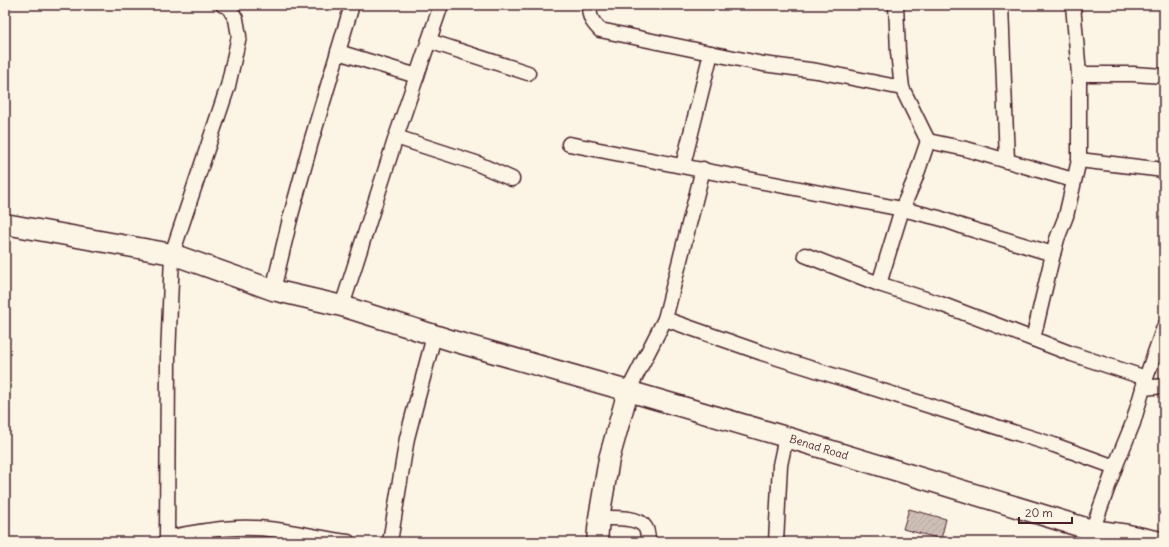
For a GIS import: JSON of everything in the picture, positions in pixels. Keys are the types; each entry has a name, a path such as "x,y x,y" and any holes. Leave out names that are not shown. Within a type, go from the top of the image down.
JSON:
{"main road":[{"name":"Benad Road","path":"5,224 172,254 273,290 342,306 434,336 786,437 1090,536 1128,535 1160,542"},
{"path":"597,542 599,518 609,459 628,391"}],"street":[{"path":"223,5 228,6 236,18 239,36 228,86 172,254 168,358 167,540 202,531 239,528 279,530 348,542"},
{"path":"273,290 291,215 311,142 352,5"},
{"path":"342,306 396,137 441,5"},
{"path":"589,5 592,22 600,30 763,64 817,71 902,88"},
{"path":"879,284 902,209 915,179 928,141 902,88 898,52 896,5"},
{"path":"1001,5 1006,161"},
{"path":"1033,339 1053,254 1066,216 1073,180 1079,160 1079,74 1074,5"},
{"path":"429,41 528,73"},
{"path":"338,52 417,76"},
{"path":"683,165 711,53"},
{"path":"1079,74 1134,74 1164,76"},
{"path":"396,137 476,163 512,179"},
{"path":"928,141 966,149 1073,180"},
{"path":"569,144 683,165 902,209 939,218 1053,254"},
{"path":"1079,160 1164,170"},
{"path":"628,391 665,318 703,169"},
{"path":"805,255 879,284 938,303 1145,383 1164,386"},
{"path":"665,318 762,353 1054,445 1115,467"},
{"path":"1090,536 1133,423 1164,327"},
{"path":"390,542 407,438 434,336"},
{"path":"778,541 780,465 786,437"},
{"path":"599,518 632,519 639,522 645,526 648,535 648,542"}],"building":[{"path":"909,509 946,519 941,539 903,529"}]}
